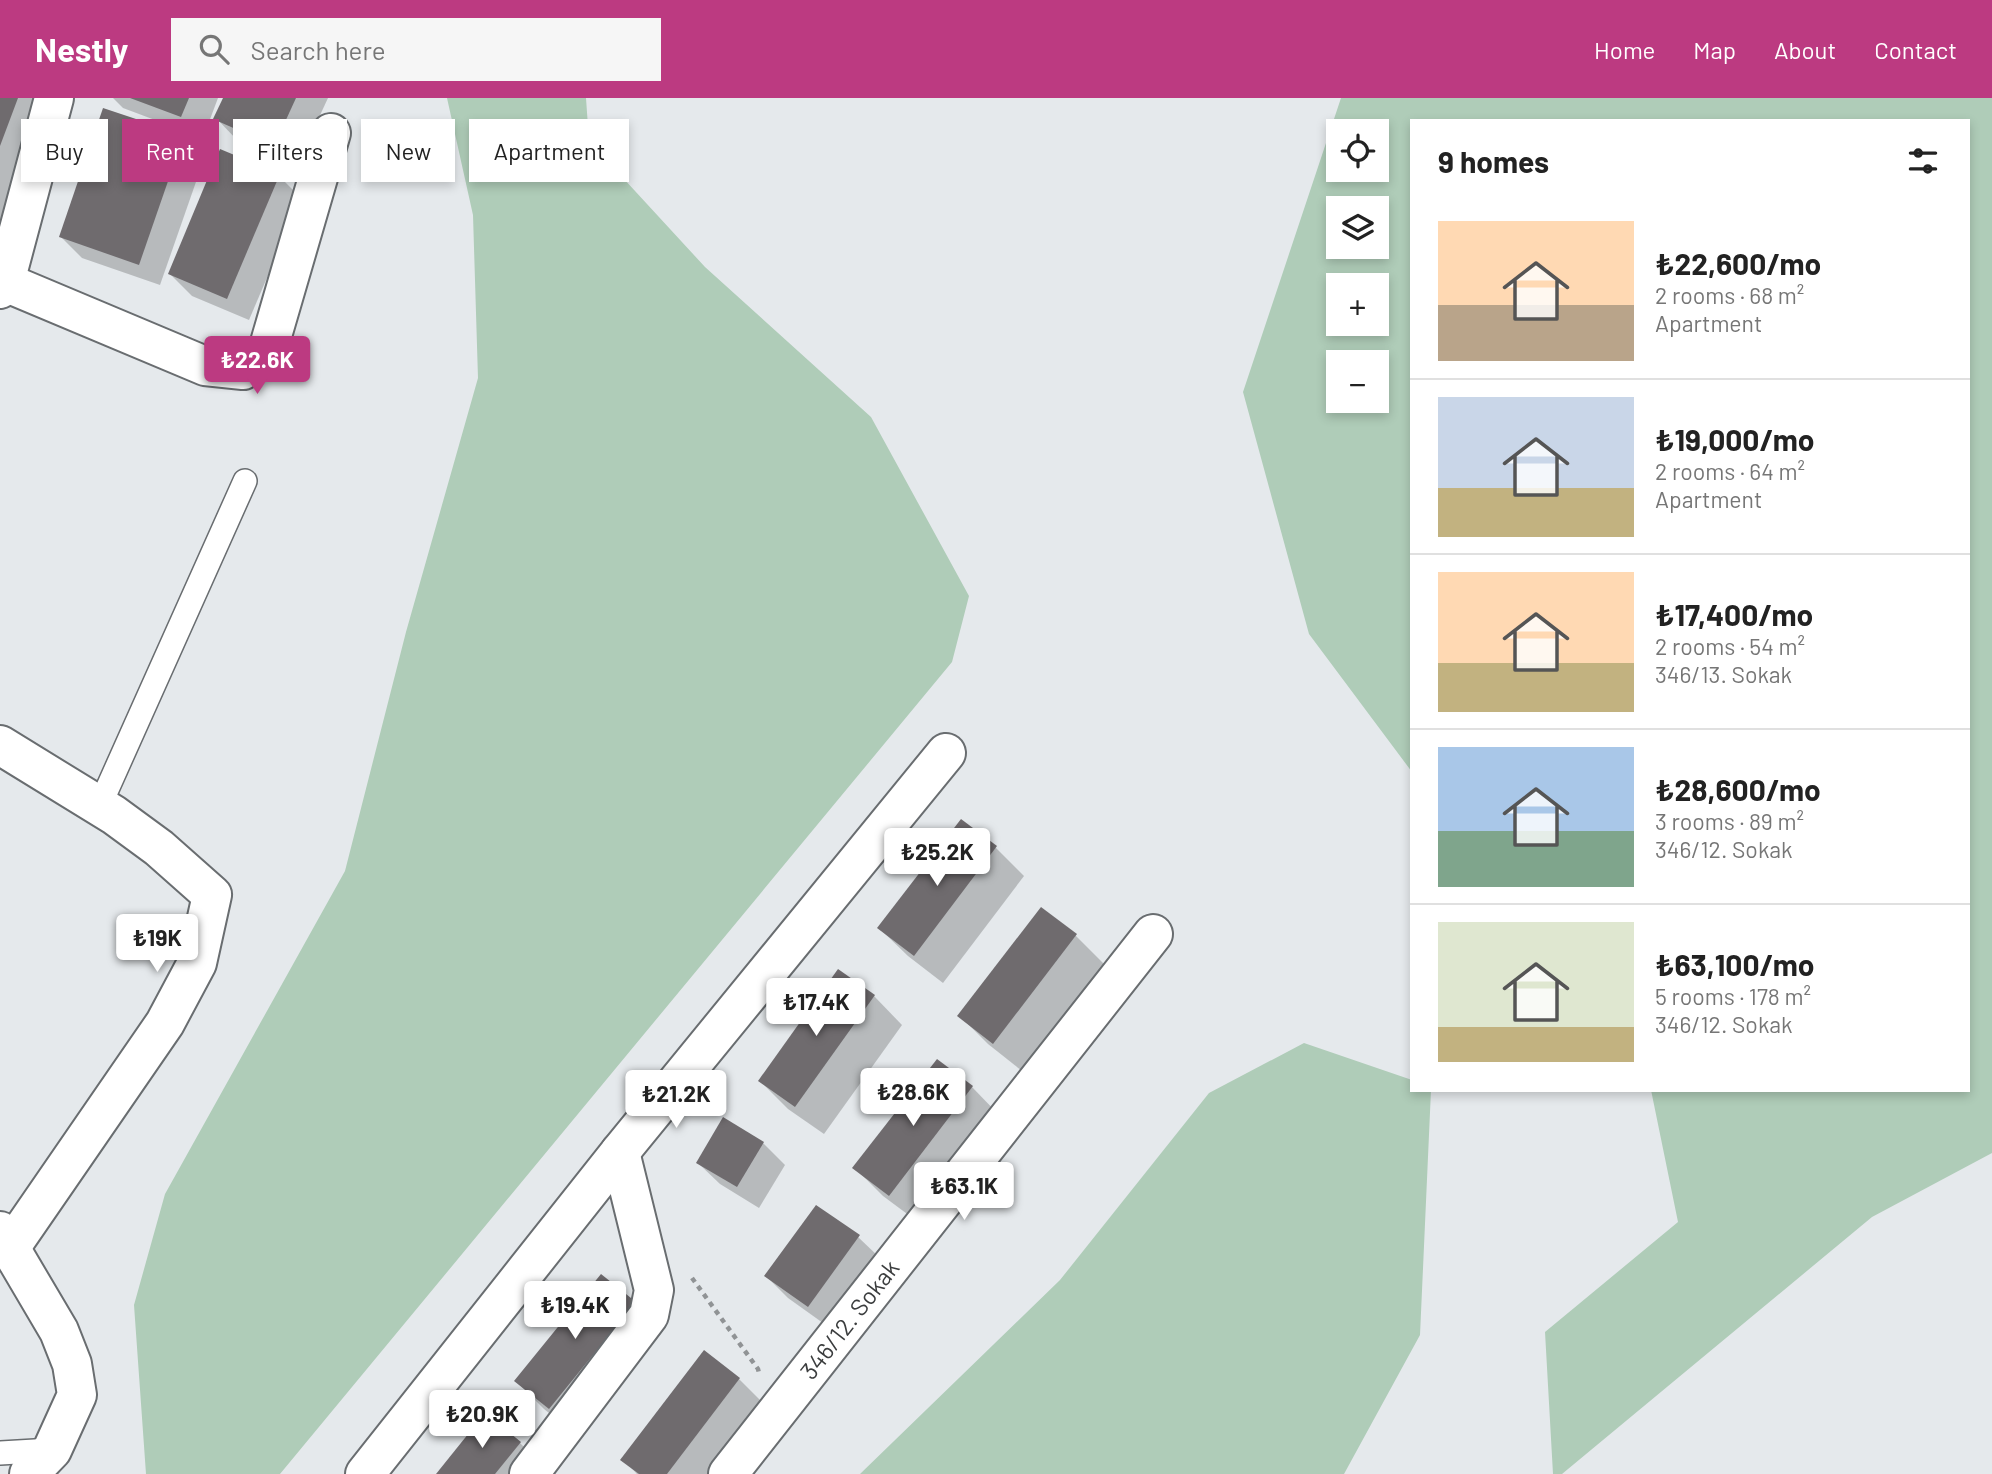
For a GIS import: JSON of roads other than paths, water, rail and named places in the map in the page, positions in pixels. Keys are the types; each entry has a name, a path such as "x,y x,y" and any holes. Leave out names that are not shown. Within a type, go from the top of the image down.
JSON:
{"street":[{"path":"54,98 3,286 205,366 243,370 267,352 317,182"},
{"path":"0,745 100,806 159,848 212,895 197,963 165,1023 5,1240 58,1331 72,1364 77,1395 40,1462"},
{"path":"365,1474 620,1152 946,753"},
{"name":"346/12. Sokak","path":"728,1474 1153,934"},
{"path":"529,1474 649,1315 653,1290 620,1152"}],"lane":[{"path":"100,806 245,481"},
{"path":"0,1452 40,1462"}]}
